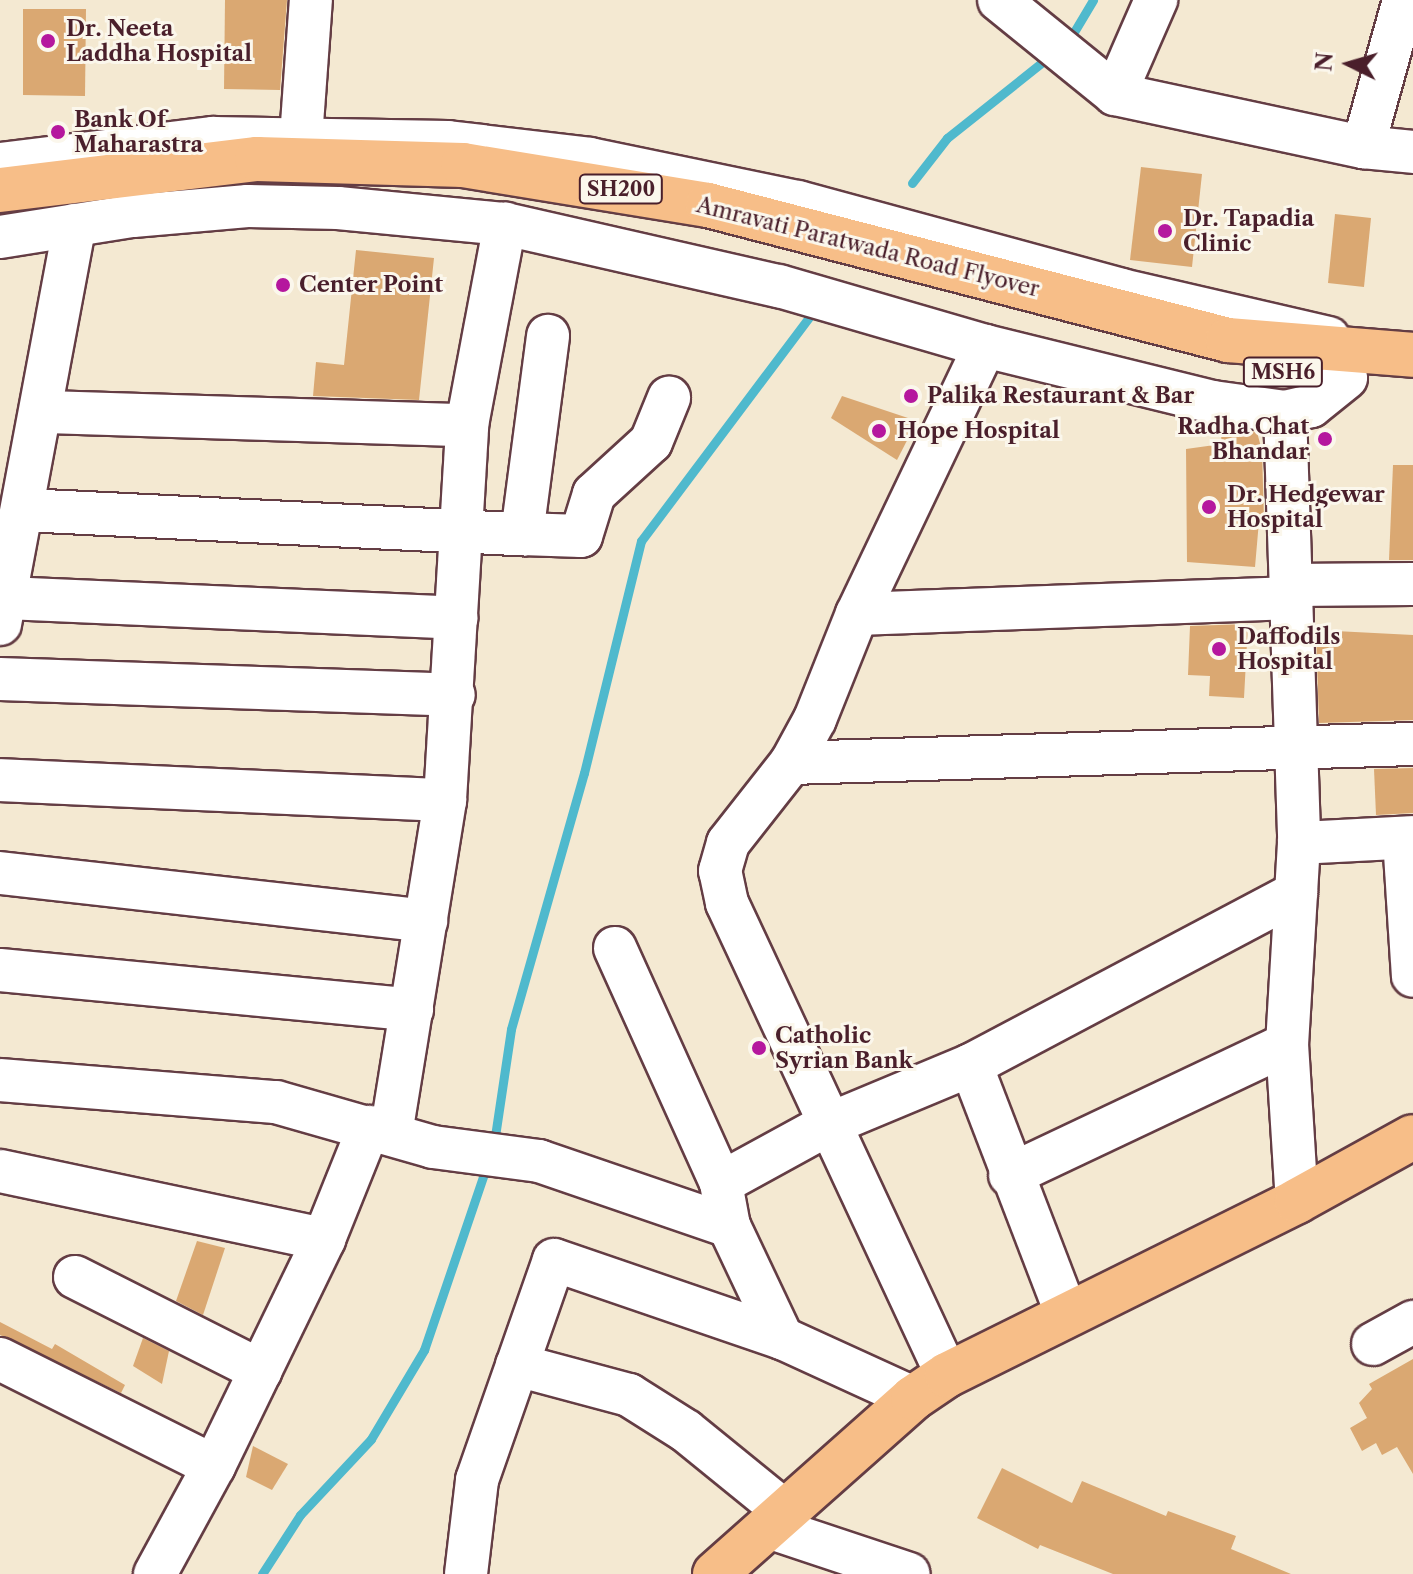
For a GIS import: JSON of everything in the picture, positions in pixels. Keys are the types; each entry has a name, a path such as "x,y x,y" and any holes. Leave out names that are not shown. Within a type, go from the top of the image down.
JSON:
{"main road":[{"name":"Amravati Paratwada Road Flyover","path":"0,190 257,159 463,165 708,205 1224,352"},
{"name":"Amravati Paratwada Road Flyover","path":"0,215 246,184 506,198 608,211 1224,352 1348,365"},
{"name":"MSH6","path":"1348,365 1413,355"},
{"name":"MSH6","path":"1348,365 1413,383"},
{"path":"715,1574 930,1386 1066,1313 1297,1201 1413,1137"}],"street":[{"path":"301,138 311,0"},
{"path":"999,0 1110,91 1363,147 1413,152"},
{"path":"1110,91 1156,0"},
{"path":"1363,147 1404,0"},
{"path":"0,164 213,138 448,142 590,159 798,202 1121,290 1298,327 1326,335 1348,365 1311,406 1285,412 1213,402 985,346 779,286 505,224 338,208 248,206 75,225 0,237"},
{"path":"155,1574 214,1466 380,1130 412,1010 445,800 454,695 467,425 505,224"},
{"path":"75,225 44,412 3,611 457,618"},
{"path":"522,534 548,336"},
{"path":"930,1386 827,1125 727,903 720,871 728,843 791,763 857,614 985,346"},
{"path":"24,510 581,536 594,494 651,442 669,398"},
{"path":"44,412 467,425"},
{"path":"1285,412 1299,843 1287,1044 1297,1201"},
{"path":"857,614 1413,584"},
{"path":"0,679 454,695"},
{"path":"791,763 1413,744"},
{"path":"0,780 445,800"},
{"path":"1299,843 1408,838 1413,976"},
{"path":"0,873 426,921"},
{"path":"721,1183 827,1125 971,1065 1296,893"},
{"path":"615,948 721,1183 729,1226 782,1338"},
{"path":"0,970 412,1010"},
{"path":"1010,1175 1287,1044"},
{"path":"971,1065 1010,1175 1066,1313"},
{"path":"0,1080 276,1102 433,1147 539,1161 729,1226"},
{"path":"0,1171 324,1239"},
{"path":"466,1574 477,1480 554,1260 930,1386"},
{"path":"75,1277 261,1371"},
{"path":"1373,1344 1413,1322"},
{"path":"0,1359 214,1466"},
{"path":"517,1365 629,1395 686,1431 779,1521 909,1574"}],"building":[{"path":"225,0 287,0 280,90 224,89"},
{"path":"23,9 86,9 85,96 23,95"},
{"path":"1141,167 1202,174 1192,267 1130,260"},
{"path":"1335,214 1371,218 1364,287 1328,283"},
{"path":"356,250 434,258 419,400 313,396 316,362 344,365"},
{"path":"842,396 917,421 897,460 831,418"},
{"path":"1220,427 1257,432 1262,451 1264,520 1259,521 1255,567 1187,562 1186,449 1222,444"},
{"path":"1393,465 1413,465 1413,560 1389,560"},
{"path":"1248,624 1244,698 1209,696 1210,676 1188,675 1190,626"},
{"path":"1316,630 1413,635 1413,720 1319,723"},
{"path":"1413,768 1413,813 1376,815 1374,769"},
{"path":"197,1241 225,1248 203,1315 176,1301"},
{"path":"0,1322 52,1349 55,1344 125,1385 121,1393 0,1335"},
{"path":"143,1338 169,1351 162,1384 133,1366"},
{"path":"1413,1359 1413,1474 1397,1447 1382,1455 1376,1443 1362,1451 1350,1428 1367,1418 1359,1403 1372,1389 1369,1384"},
{"path":"253,1446 288,1464 272,1490 246,1477"},
{"path":"1002,1468 1072,1503 1082,1481 1166,1516 1168,1511 1236,1536 1231,1549 1291,1574 1113,1574 1040,1545 1038,1549 977,1518"}],"waterway":[{"path":"1068,42 1093,0"},
{"path":"912,183 947,138 1050,56"},
{"path":"494,1143 511,1029 584,773 641,541 809,317"},
{"path":"262,1574 300,1515 371,1439 424,1350 487,1165"}],"place":[{"name":"Dr. Neeta Laddha Hospital","path":"48,41"},
{"name":"Bank Of Maharastra","path":"58,132"},
{"name":"Dr. Tapadia Clinic","path":"1165,231"},
{"name":"Center Point","path":"283,285"},
{"name":"Palika Restaurant & Bar","path":"911,396"},
{"name":"Hope Hospital","path":"879,431"},
{"name":"Radha Chat Bhandar","path":"1325,439"},
{"name":"Dr. Hedgewar Hospital","path":"1209,507"},
{"name":"Daffodils Hospital","path":"1219,649"},
{"name":"Catholic Syrian Bank","path":"759,1048"}]}
